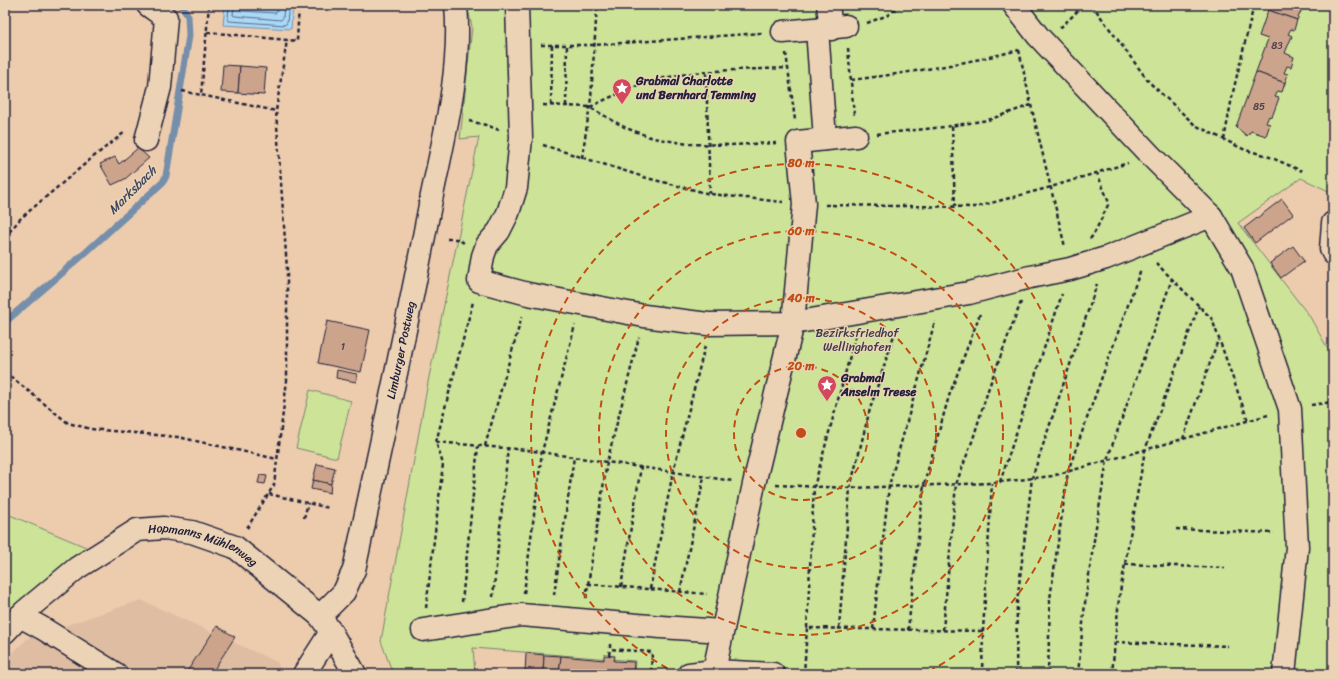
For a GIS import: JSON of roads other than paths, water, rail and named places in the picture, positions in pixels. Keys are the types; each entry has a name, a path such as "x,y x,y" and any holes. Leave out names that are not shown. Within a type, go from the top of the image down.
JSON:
{"street":[{"path":"146,140 160,87 166,18 148,5"},
{"name":"Limburger Postweg","path":"304,674 325,624 344,592 354,570 411,303 447,117 457,51 456,5"},
{"path":"517,5 521,138 516,188 508,213 498,231 487,245 483,256 479,280 528,294 644,316 711,324 793,323 969,293 1030,277 1070,269 1143,249 1211,216"},
{"path":"825,139 831,28 828,5"},
{"path":"1014,5 1044,42 1151,156 1211,216 1242,268 1290,409 1297,547 1284,674"},
{"path":"783,32 831,28"},
{"path":"714,671 754,484 793,323 804,204 798,142 856,136"},
{"path":"1333,224 1331,249 1333,253"},
{"name":"Hopmanns Mühlenweg","path":"5,632 20,616 77,568 137,530 164,528 192,532 235,547 274,571 325,624"},
{"path":"423,630 521,615 722,631"},
{"path":"20,616 116,674"},
{"path":"325,624 354,674"},
{"path":"689,674 714,671 773,674"}],"water":[{"path":"225,5 293,5 291,29 223,25"}],"waterway":[{"name":"Marksbach","path":"5,322 84,254 163,182 166,176 189,36 188,16 182,5"}],"place":[{"name":"Grabmal Charlotte und Bernhard Temming","path":"622,105"},
{"name":"Grabmal Anselm Treese","path":"827,402"}],"park label":[{"name":"Bezirksfriedhof Wellinghofen","path":"857,340"}]}
